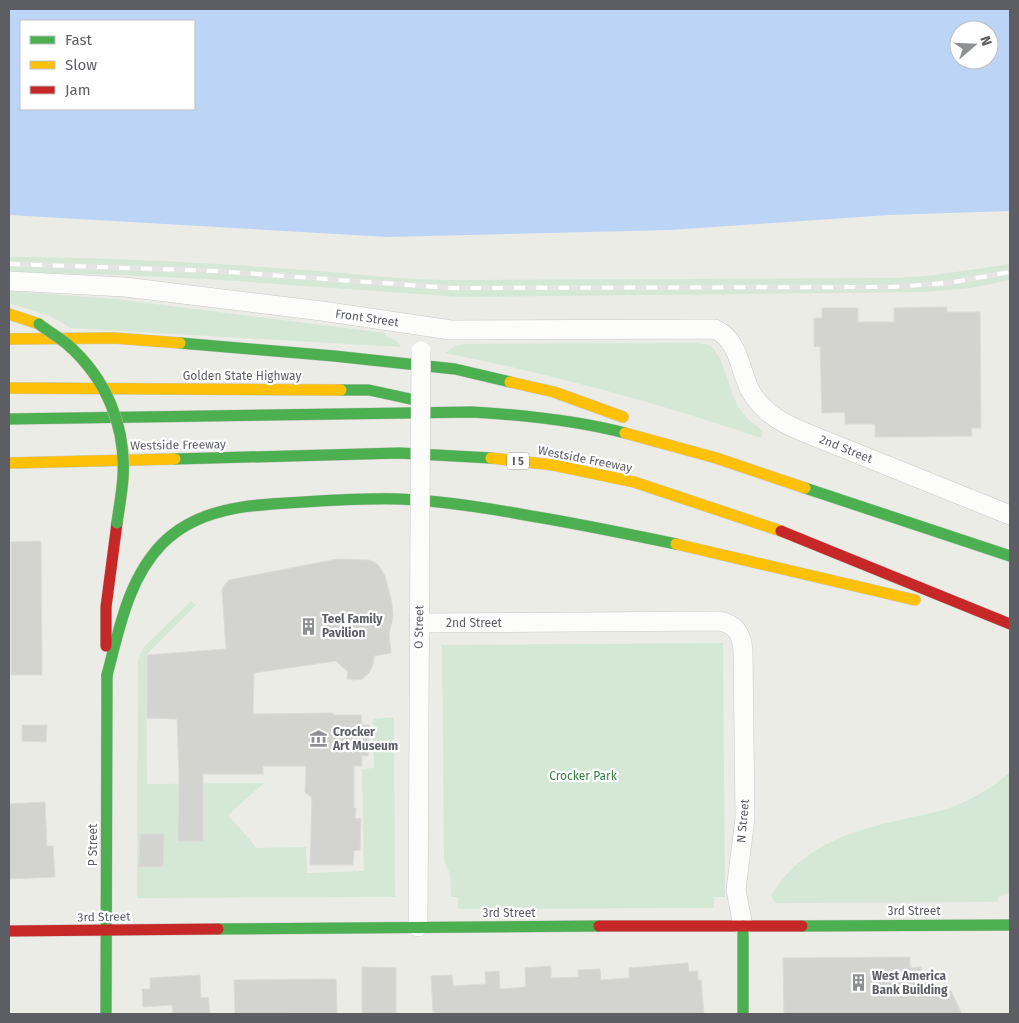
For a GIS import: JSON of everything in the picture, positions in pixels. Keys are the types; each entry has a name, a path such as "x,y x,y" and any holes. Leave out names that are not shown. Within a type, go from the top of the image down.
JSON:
{"main road":[{"name":"P Street","path":"9,314 39,324 67,344 88,365 105,389 116,414 123,444 123,470 106,608 106,1014"},
{"path":"9,339 114,338 334,356 455,369 554,392 632,420"},
{"name":"Golden State Highway","path":"9,388 368,390 472,412"},
{"path":"9,419 472,412 527,415 590,424 656,440 716,458 1010,556"},
{"path":"649,427 716,458"},
{"name":"Westside Freeway","path":"9,463 399,454 479,457 553,465 634,482 769,526 1006,622"},
{"path":"107,675 131,591 153,553 179,530 197,520 216,512 251,505 400,499 488,508 633,533 1006,622"},
{"name":"3rd Street","path":"9,931 418,927 1010,925"},
{"name":"N Street","path":"743,926 743,1014"}],"street":[{"name":"Front Street","path":"9,281 125,287 384,319 451,330 710,328 725,335"},
{"name":"O Street","path":"418,927 422,326"},
{"name":"2nd Street","path":"725,335 735,348 752,393 763,408 778,420 806,434 1010,514"},
{"name":"2nd Street","path":"419,623 726,622 737,628"},
{"name":"N Street","path":"737,628 742,639 743,651 746,807 736,890 743,926"}],"green space":[{"path":"9,257 185,262 442,280 896,278 935,275 1010,264 1010,280 971,288 925,292 460,297 206,279 9,272"},
{"path":"9,291 115,299 385,333 386,337 395,340 401,347 71,328 50,316 9,303"},
{"path":"699,343 710,346 717,353 738,406 763,431 761,438 604,390 525,370 445,353 455,346 466,344"},
{"path":"191,601 196,605 146,655 147,784 264,783 228,815 257,848 306,847 307,873 364,871 362,769 374,768 373,719 394,717 395,897 137,898 138,660 144,647"},
{"name":"Crocker Park","path":"723,643 725,897 714,897 714,908 458,909 458,897 451,897 450,874 444,861 442,645"},
{"path":"1010,772 1010,893 998,897 998,902 776,903 771,896 787,874 806,857 826,844 872,827 947,809 980,794"}],"water":[{"path":"9,9 1010,9 1010,211 889,215 670,230 388,237 9,215"}],"building":[{"path":"947,307 947,312 980,312 981,428 971,428 972,436 875,437 875,424 845,424 845,412 822,413 820,346 814,347 814,318 822,318 822,308 858,308 858,322 894,322 894,308"},
{"path":"41,541 42,675 11,675 11,542"},
{"path":"337,559 369,560 376,563 381,569 385,576 392,603 393,617 389,634 391,653 374,656 373,665 369,673 362,679 347,679 348,672 336,661 254,673 253,714 333,713 334,715 361,715 362,725 369,725 368,756 362,756 362,766 354,766 355,818 361,819 360,850 354,851 353,865 310,865 312,798 305,792 306,766 263,766 263,774 203,774 203,841 178,841 179,775 177,719 147,718 147,655 226,649 222,590 229,580"},
{"path":"22,725 47,725 46,742 22,741"},
{"path":"45,802 47,846 53,846 55,877 9,879 9,804"},
{"path":"140,834 164,834 163,867 139,867"},
{"name":"West America Bank Building","path":"910,957 910,968 921,967 921,978 933,978 933,988 945,988 945,991 951,991 962,1014 784,1014 783,958"},
{"path":"688,963 689,972 698,971 698,980 701,980 704,1014 435,1014 435,1011 433,1012 431,976 452,975 453,986 486,984 485,972 499,971 500,989 526,987 525,968 551,966 551,978 579,977 578,970 600,969 601,980 629,978 629,968"},
{"path":"362,967 396,968 396,1014 362,1014"},
{"path":"200,975 201,998 208,997 210,1014 173,1014 172,1005 143,1007 142,989 150,989 150,978"},
{"path":"336,979 337,1013 235,1014 234,980"}],"railway":[{"path":"9,264 215,271 451,288 891,287 948,283 1010,272"}],"traffic: fast":[{"path":"39,324 67,344 81,357 93,372 111,404 117,421 123,458 123,483 117,523"},
{"path":"180,343 334,356 455,369 510,382"},
{"path":"341,390 369,390 424,402"},
{"path":"9,419 472,412 549,419 625,433"},
{"path":"175,459 399,453 491,458"},
{"path":"805,488 1010,556"},
{"path":"107,675 126,606 150,558 177,531 193,522 228,510 265,504 339,500 417,500 499,510 676,544"},
{"path":"106,1014 107,675"},
{"path":"802,926 1010,925"},
{"path":"218,929 599,926"},
{"path":"743,926 743,1014"}],"traffic: slow":[{"path":"9,314 39,324"},
{"path":"9,339 114,338 180,343"},
{"path":"510,382 554,392 623,417"},
{"path":"9,388 341,390"},
{"path":"625,433 716,458 805,488"},
{"path":"491,458 553,465 634,482 781,531"},
{"path":"9,463 175,459"},
{"path":"676,544 915,600"}],"traffic: jam":[{"path":"106,646 106,607 117,523"},
{"path":"781,531 1010,624"},
{"path":"599,926 802,926"},
{"path":"9,931 218,929"}],"place":[{"name":"Teel Family Pavilion","path":"308,626"},
{"name":"Crocker Art Museum","path":"319,739"},
{"name":"West America Bank Building","path":"858,983"}]}
